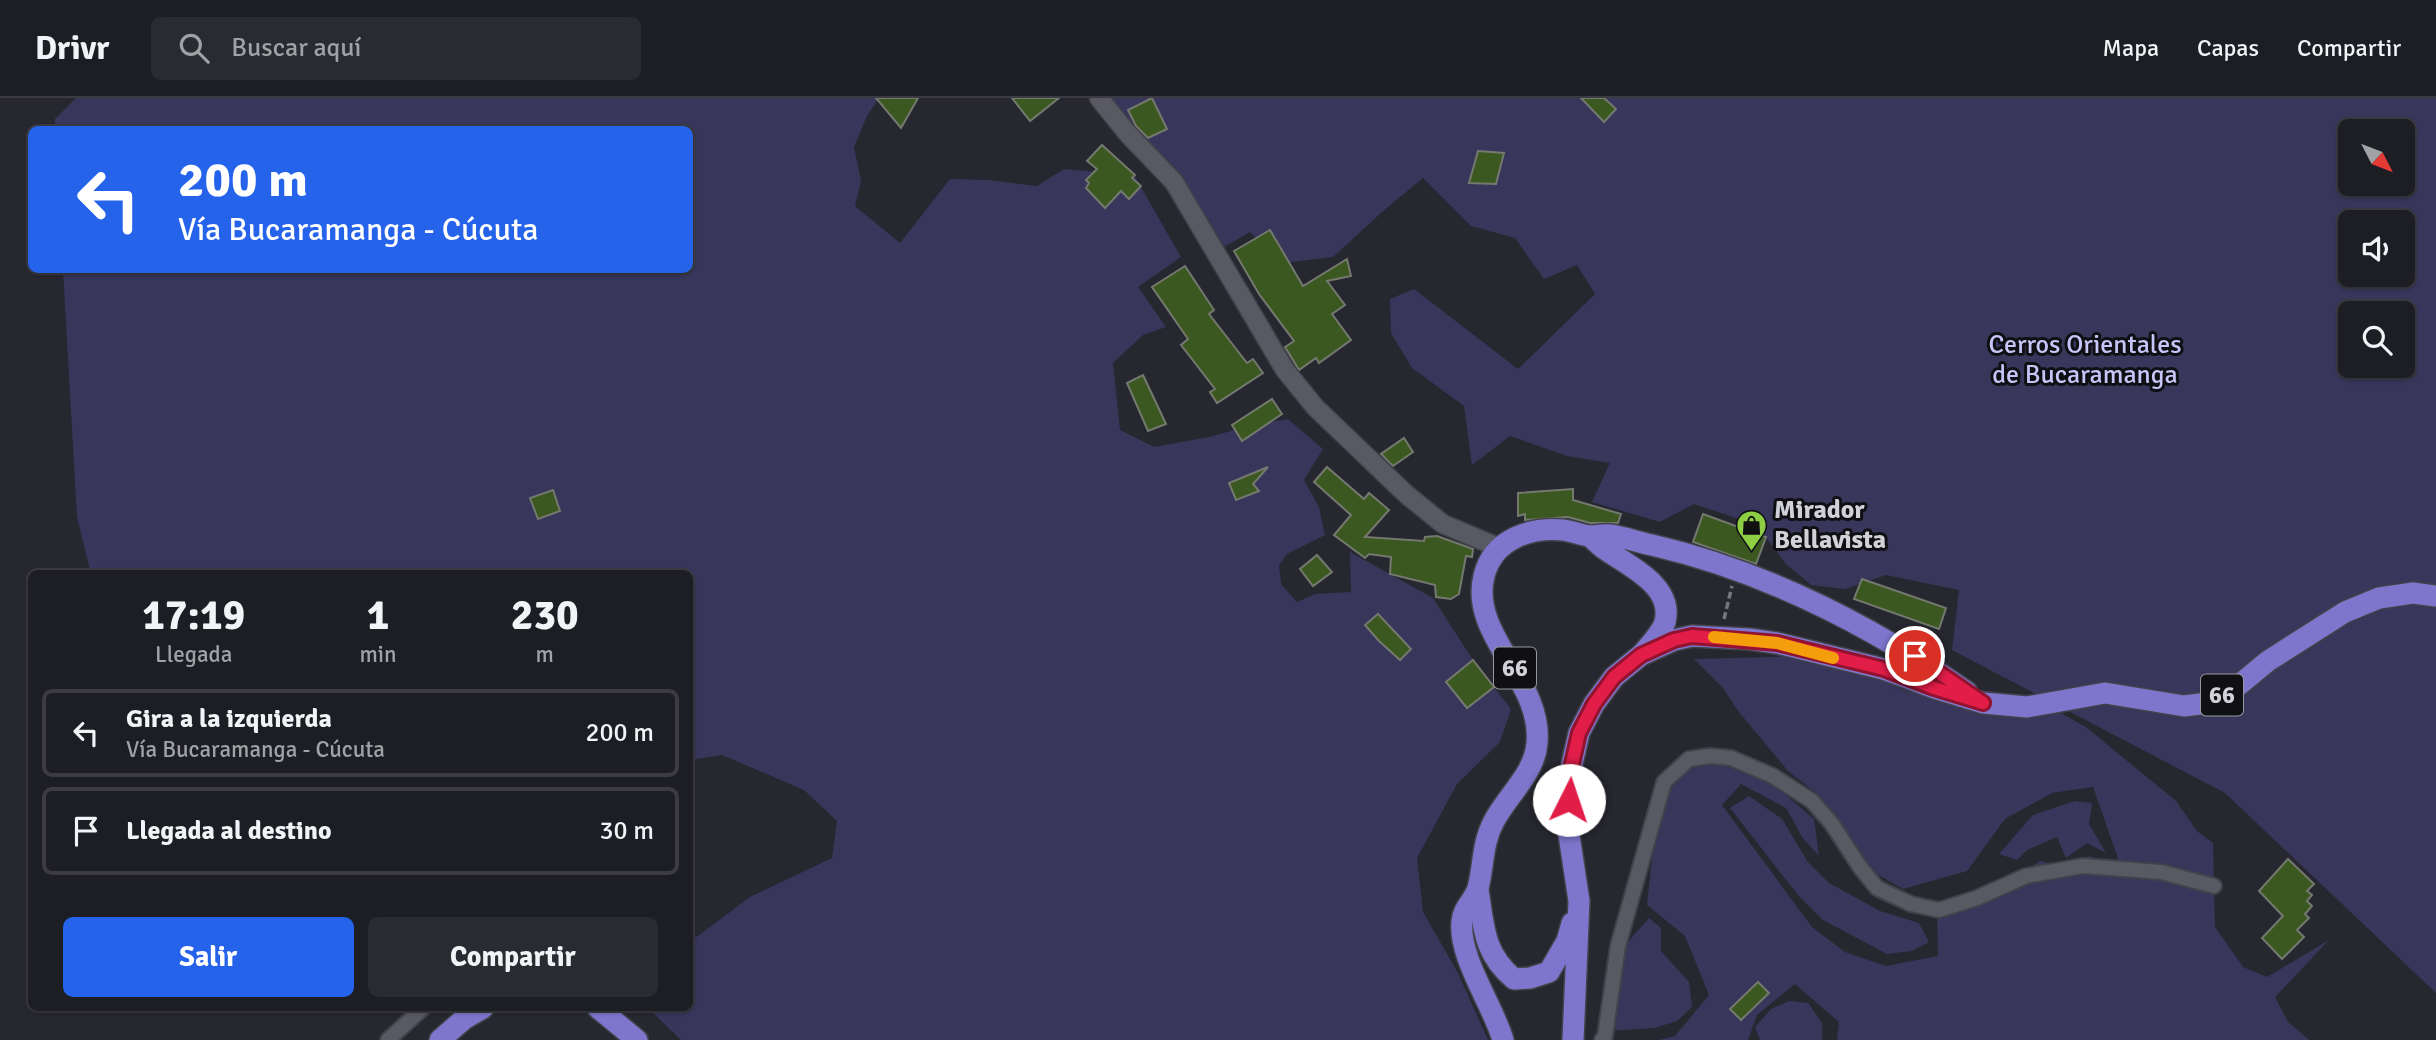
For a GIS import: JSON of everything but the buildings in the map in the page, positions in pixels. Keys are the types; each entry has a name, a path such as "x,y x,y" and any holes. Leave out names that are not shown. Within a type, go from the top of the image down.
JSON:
{"highway":[{"name":"66","path":"1503,1040 1474,973 1464,941 1462,920 1468,904 1478,890 1483,848 1493,822 1531,765 1538,746 1537,726 1528,694 1495,638 1487,618 1483,597 1484,576 1492,556 1500,548 1522,534 1539,529 1566,530 1590,536 1609,535 1704,557 1825,609 1915,656 1983,703"},
{"path":"1590,536 1604,549 1645,575 1661,598 1666,612 1664,625 1641,655"},
{"name":"66","path":"1573,1040 1579,901 1569,835 1572,764 1579,733 1594,704 1614,677 1641,655 1674,640 1692,636 1720,637 1777,643 1884,669 1983,703 2027,707 2105,694 2184,706 2208,703 2239,685 2268,661 2345,612 2379,598 2413,593 2436,596"},
{"path":"1478,890 1484,936 1492,956 1502,970 1514,979 1530,978 1549,972 1567,941 1579,901"},
{"path":"440,1040 464,1019 479,1011"},
{"path":"602,1011 637,1040"}],"street":[{"path":"1099,98 1128,134 1174,182 1284,370 1315,407 1407,495 1443,524 1500,548"},
{"path":"1602,1040 1605,1036 1618,946 1664,782 1689,759 1710,756 1731,758 1773,776 1812,802 1832,824 1877,888 1911,904 1939,910 1977,898 2026,876 2083,866 2161,872 2214,886"},
{"path":"388,1040 420,1011"}],"path":[{"path":"1720,637 1735,570"}],"green space":[{"path":"76,98 879,98 867,116 854,147 861,181 855,206 900,243 950,179 989,180 1037,186 1064,169 1134,175 1181,257 1138,287 1166,327 1143,335 1113,363 1120,430 1154,447 1288,419 1323,449 1304,480 1319,507 1325,535 1287,554 1279,565 1281,584 1297,602 1315,594 1351,592 1350,552 1433,598 1473,660 1511,709 1500,742 1457,784 1417,858 1423,912 1458,973 1488,1040 681,1040 651,1011 693,1011 693,938 750,897 832,858 837,821 804,790 722,755 693,760 693,570 90,570 77,517 63,273 693,273 693,126 55,126 55,119"},
{"name":"Cerros Orientales de Bucaramanga","path":"1094,98 2436,98 2436,993 2225,793 1952,650 1959,590 1886,575 1845,589 1811,585 1786,564 1757,525 1694,504 1660,522 1592,502 1610,463 1567,456 1510,436 1472,465 1464,406 1412,368 1391,333 1390,299 1414,289 1518,369 1595,294 1577,265 1544,279 1515,238 1471,226 1423,178 1333,257 1282,263 1250,232 1212,254 1160,156"},
{"path":"1807,656 1927,685 2028,695 2086,727 2176,801 2197,831 2213,843 2215,927 2243,967 2267,977 2329,940 2275,997 2288,1022 2309,1040 1837,1040 1839,1022 1795,984 1757,1015 1748,1040 1659,1040 1675,1036 1709,995 1685,936 1647,905 1653,849 1651,808 1676,762 1707,759 1733,750 1814,819 1819,856 1802,837 1786,808 1741,784 1722,805 1812,927 1845,952 1886,966 1938,956 1937,913 2004,886 2040,861 2066,868 2089,856 2121,867 2093,787 2052,793 2005,819 1967,871 1903,889 1854,861 1822,798 1788,771 1738,711 1723,688 1694,659"},
{"path":"1749,796 1782,819 1808,862 1829,883 1880,911 1919,923 1929,942 1912,951 1887,954 1823,920 1798,895 1730,808"},
{"path":"2075,801 2092,803 2089,824 2106,853 2087,843 2066,858 2057,837 2027,850 2017,860 1999,854 2033,815"},
{"path":"1649,918 1661,928 1661,951 1689,982 1692,1007 1677,1021 1655,1028 1607,1031 1603,992 1605,978 1622,950"},
{"path":"1789,1001 1808,1003 1822,1023 1822,1040 1760,1040 1755,1027 1771,1009"}],"slow traffic":[{"path":"1714,637 1777,643 1833,658"}],"place":[{"name":"Mirador Bellavista","path":"1751,552"}],"route":[{"path":"1569,800 1572,764 1579,733 1594,704 1614,677 1634,660 1674,640 1692,636 1777,643 1884,669 1983,703 1915,656"}]}
